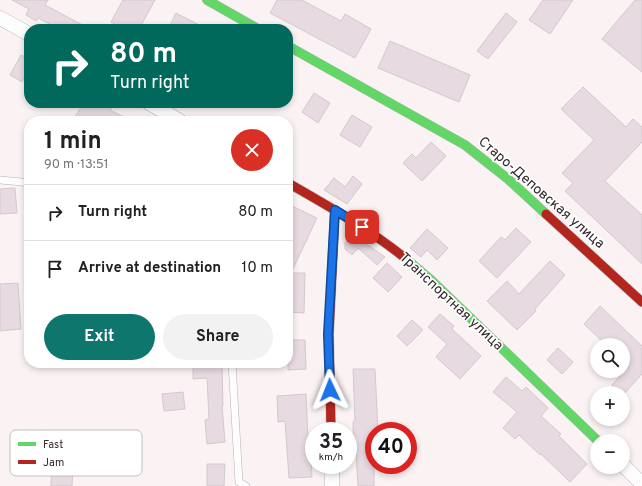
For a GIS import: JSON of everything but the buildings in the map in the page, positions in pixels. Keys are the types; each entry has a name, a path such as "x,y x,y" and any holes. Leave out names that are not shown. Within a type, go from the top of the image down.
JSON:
{"street":[{"path":"207,0 249,24"},
{"path":"0,18 24,31"},
{"name":"Старо-Деповская улица","path":"293,49 465,145 508,179 642,302"},
{"path":"158,108 171,116"},
{"name":"Транспортная улица","path":"293,186 335,210 388,244 431,280 591,434"},
{"path":"331,422 328,334 335,210"},
{"path":"630,472 642,484"},
{"path":"332,474 332,486"}],"lane":[{"path":"0,180 24,183"},
{"path":"232,368 239,482 246,486"}],"traffic: fast":[{"path":"207,0 249,24"},
{"path":"293,49 465,145 508,179 546,214"},
{"path":"405,258 431,280 591,434"}],"traffic: jam":[{"path":"293,186 363,228 405,258"},
{"path":"331,422 329,334 335,210"},
{"path":"546,214 642,302"}],"route":[{"path":"330,390 328,334 335,210 362,227"}]}
